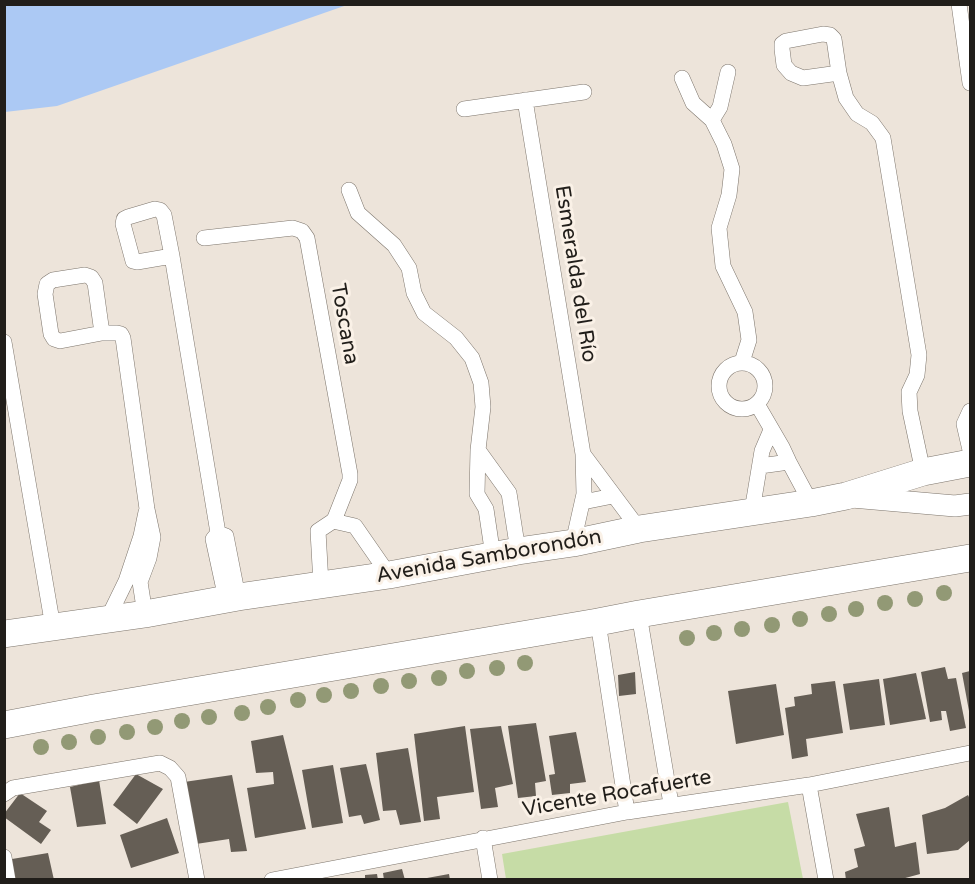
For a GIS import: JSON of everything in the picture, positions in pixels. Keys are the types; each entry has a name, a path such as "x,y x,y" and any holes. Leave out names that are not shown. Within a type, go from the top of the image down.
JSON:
{"highway":[{"name":"Avenida Samborondón","path":"4,634 108,620 232,598 389,575 639,530 811,503 846,496 923,472 970,463"},
{"path":"4,725 970,558"}],"main road":[{"path":"846,496 955,506 970,504"}],"street":[{"path":"959,4 970,83"},
{"path":"712,120 720,106 728,72"},
{"path":"838,73 846,98 857,114 872,123 883,138 918,355 917,375 909,392 910,411 923,472"},
{"path":"682,78 693,103 712,120 724,144 732,169 729,195 719,228 723,266 745,312 749,340 742,362"},
{"path":"464,110 584,92"},
{"name":"Esmeralda del Río","path":"525,100 583,454 584,494 573,543"},
{"path":"349,190 358,213 394,245 409,268 414,293 424,313 456,338 472,358 481,383 483,407 478,450 477,497 486,509 506,553"},
{"name":"Toscana","path":"204,238 294,228 302,231 307,238 350,474 350,480 333,521 318,531 321,584"},
{"path":"172,256 218,533 226,536 232,598"},
{"path":"102,333 95,283 91,277 85,275 53,280 47,284 45,294 51,334 54,339 60,341 102,333 117,333 123,338 153,537 149,558 140,582 145,614"},
{"path":"4,342 53,627"},
{"path":"742,362 756,366 764,378 765,392 757,404 743,410 729,405 720,393 720,379 728,367 742,362"},
{"path":"757,404 811,503"},
{"path":"970,411 964,424 970,450"},
{"path":"752,511 762,450 771,430"},
{"path":"478,450 508,493 511,509 506,553"},
{"name":"Esmeralda del Río","path":"583,454 639,530"},
{"path":"760,466 789,462"},
{"path":"583,502 613,496"},
{"path":"108,620 126,581 141,536 147,509"},
{"path":"486,512 511,509"},
{"path":"333,521 355,526 389,575"},
{"path":"639,614 671,804"},
{"path":"598,622 627,812"},
{"name":"Vicente Rocafuerte","path":"272,879 671,804 808,784 970,753"},
{"path":"4,794 13,788 160,763 170,768 178,777 197,879"},
{"path":"808,784 826,879"},
{"path":"483,838 490,879"},
{"path":"4,857 8,879"}],"green space":[{"path":"788,802 803,879 506,879 502,854"}],"water":[{"path":"4,5 347,5 57,106 5,112"}],"building":[{"path":"945,667 948,679 956,678 966,728 950,731 946,711 941,711 942,720 930,722 921,672"},
{"path":"970,671 970,711 969,711 962,673"},
{"path":"635,672 636,694 619,696 618,675"},
{"path":"916,673 926,719 890,725 883,679"},
{"path":"879,679 885,725 850,730 843,684"},
{"path":"835,681 843,733 806,739 808,756 792,759 785,708 795,706 794,697 812,694 811,684"},
{"path":"776,684 784,735 736,744 728,691"},
{"path":"536,723 546,781 535,783 536,796 518,798 508,726"},
{"path":"465,726 474,792 437,797 440,819 424,821 414,734"},
{"path":"501,726 513,784 495,788 498,807 481,809 470,729"},
{"path":"576,732 586,782 570,784 570,793 552,795 549,775 555,774 549,736"},
{"path":"283,735 306,829 255,838 247,788 274,784 273,772 256,773 251,741"},
{"path":"408,748 421,822 400,825 396,810 383,811 376,753"},
{"path":"366,764 380,820 364,824 361,815 349,817 340,768"},
{"path":"333,765 343,823 312,828 302,770"},
{"path":"136,774 163,789 137,824 113,805"},
{"path":"232,775 247,851 231,852 229,839 196,844 184,782"},
{"path":"99,780 106,824 77,827 70,787"},
{"path":"20,793 47,811 39,822 51,830 41,844 4,817"},
{"path":"968,795 970,799 970,840 958,850 927,854 922,815 945,808"},
{"path":"889,807 895,847 916,842 920,874 898,880 846,880 845,872 858,867 854,849 865,846 856,814"},
{"path":"167,818 179,853 131,868 120,835"},
{"path":"48,853 54,880 10,880 6,860"},
{"path":"402,869 405,880 384,880 383,873"},
{"path":"377,874 378,880 365,880 365,875"},
{"path":"449,874 450,880 427,880 427,878"}]}
